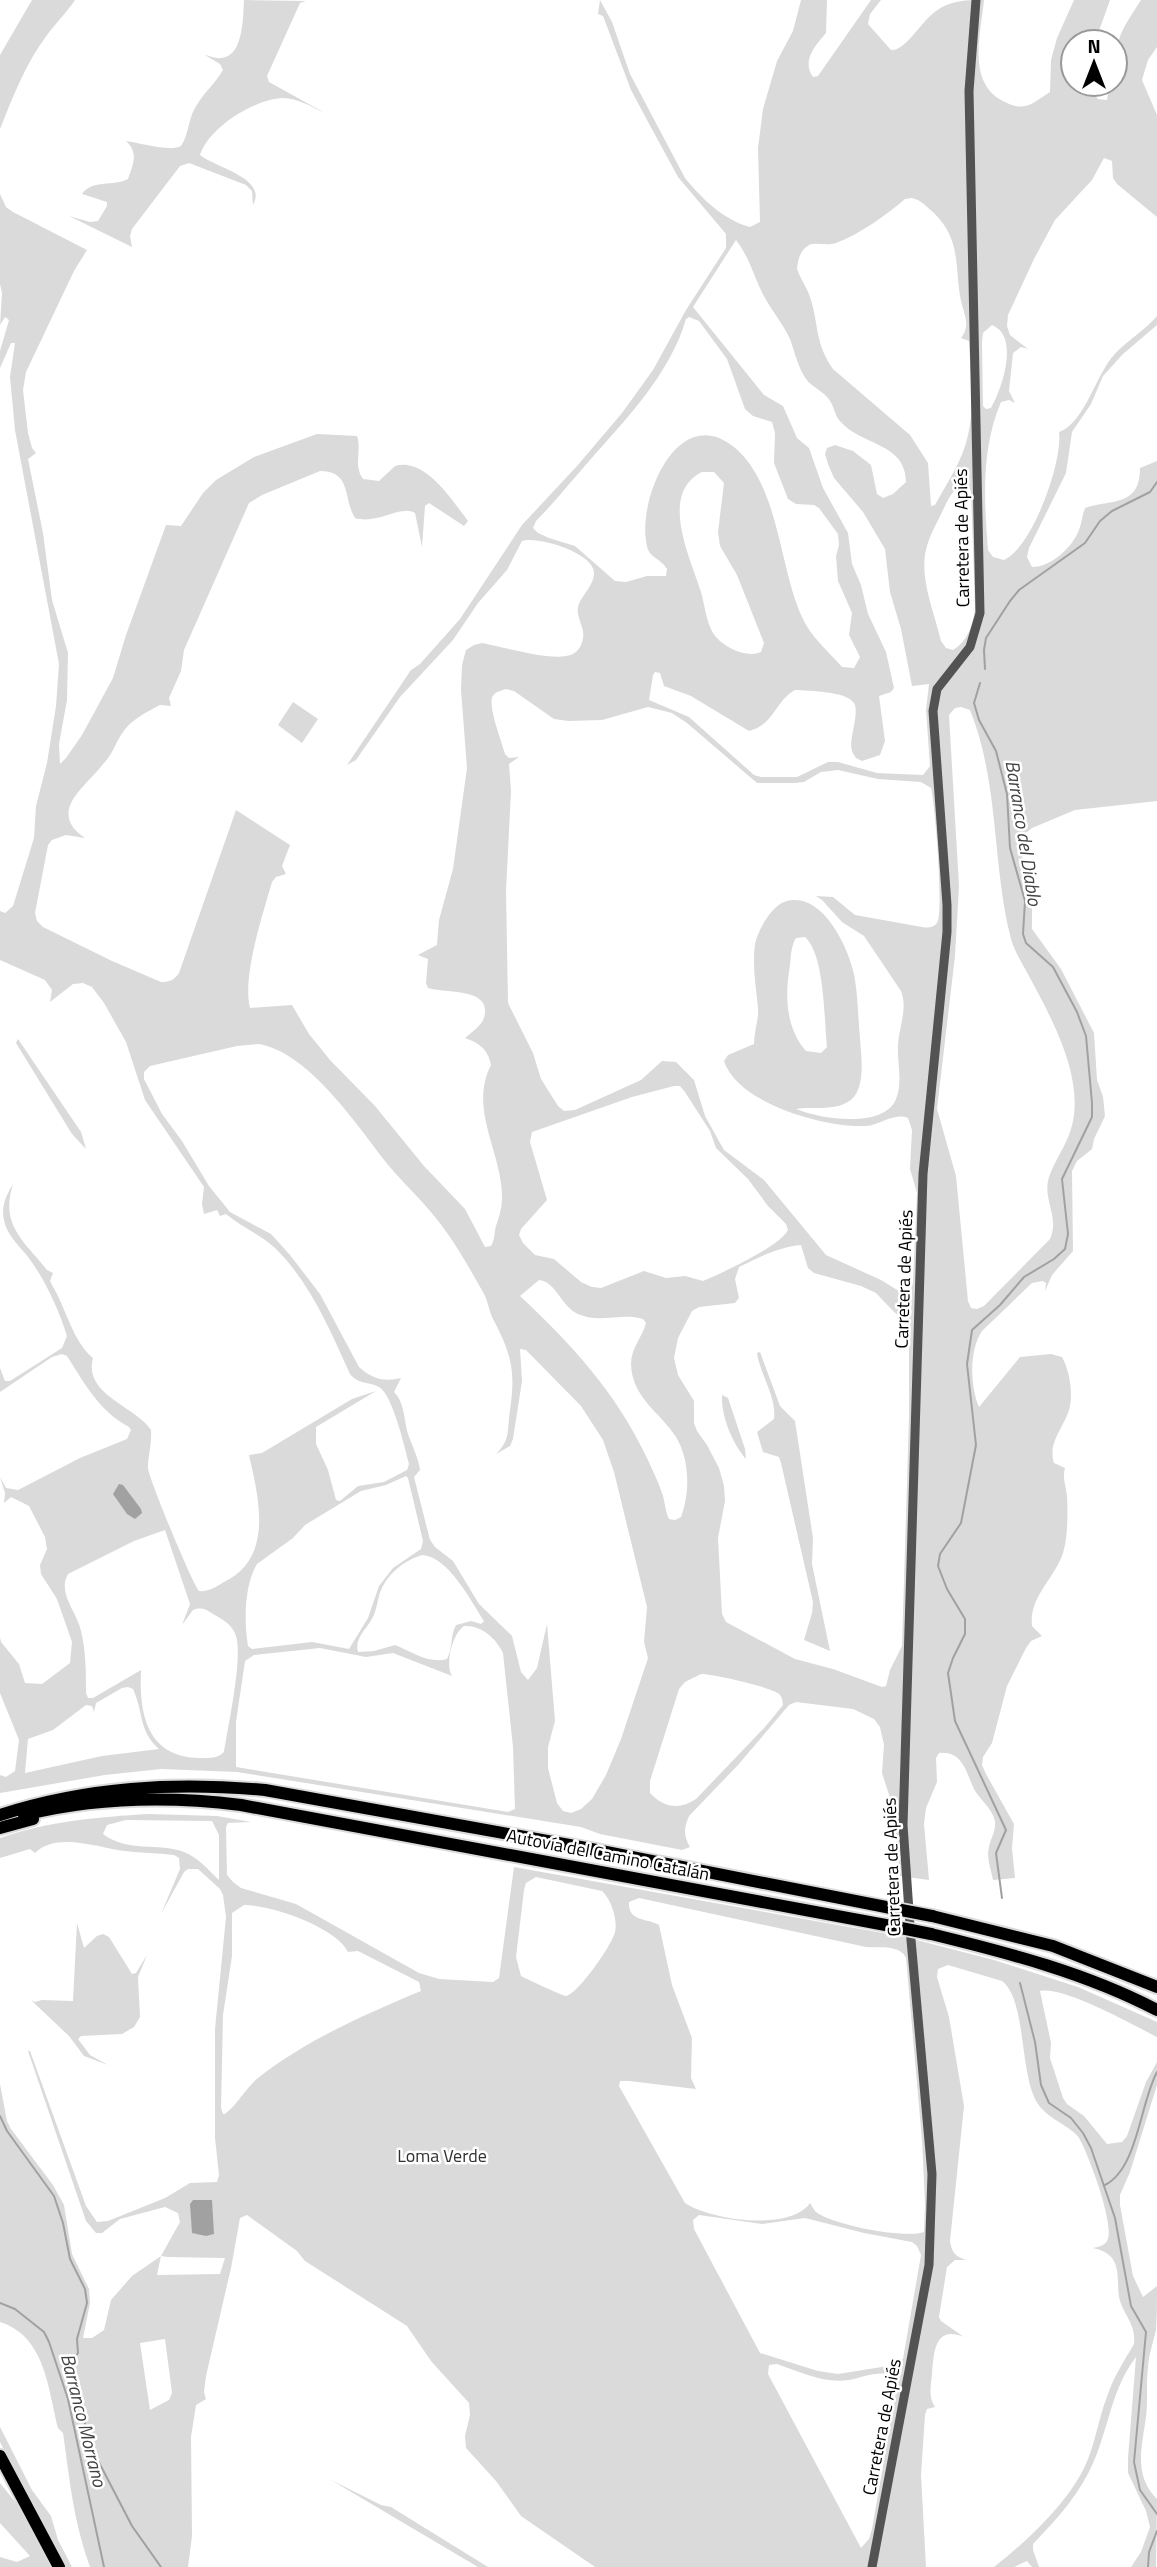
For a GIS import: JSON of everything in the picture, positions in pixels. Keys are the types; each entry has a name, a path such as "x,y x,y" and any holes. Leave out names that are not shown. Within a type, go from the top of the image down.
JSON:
{"highway":[{"name":"Autovía del Camino Catalán","path":"38,1808 74,1794 147,1786 226,1787 298,1796 586,1848 932,1916 1053,1946 1157,1987"},
{"name":"Autovía del Camino Catalán","path":"38,1808 112,1800 164,1798 221,1802 297,1814 931,1934 1050,1966 1157,2010"},
{"path":"0,1828 68,1812 136,1805 206,1806 297,1814"},
{"path":"0,1808 38,1808"},
{"path":"0,1815 38,1808"},
{"path":"0,1822 38,1808"},
{"path":"0,2456 59,2567"}],"street":[{"name":"Carretera de Apiés","path":"872,2567 931,2241 932,2174 903,1825 923,1174 947,932 947,893 933,711 937,689 970,647 980,613 969,91 976,0"}],"green space":[{"path":"32,0 75,0 33,57 0,129 0,55"},
{"path":"244,0 306,1 300,3 267,76 269,82 325,113 294,100 272,100 259,103 234,116 213,134 200,155 247,181 256,196 253,205 252,191 246,185 189,163 180,166 132,229 132,247 69,216 90,222 98,221 107,202 82,194 91,186 128,179 134,154 126,141 163,148 181,146 195,108 223,70 220,64 205,55 221,58 234,51 241,34"},
{"path":"600,0 612,22 630,74 685,178 714,208 750,227 760,222 758,148 763,109 777,61 793,31 801,0 827,0 826,33 809,59 813,77 818,76 871,0 881,0 870,14 868,24 891,50 902,46 942,7 959,1 984,0 979,55 984,81 990,92 1001,100 1021,107 1032,104 1050,92 1051,60 1059,34 1059,98 1129,98 1129,28 1124,28 1141,0 1157,0 1157,47 1148,60 1142,80 1157,115 1157,217 1117,184 1113,178 1112,161 1104,158 1092,180 1055,220 1008,315 1010,335 1028,349 1021,347 1013,353 1009,391 1015,403 1009,400 1001,402 987,456 988,550 993,557 1004,560 1015,552 1025,539 1044,503 1056,463 1059,432 1067,428 1080,413 1111,359 1157,316 1157,325 1123,354 1103,376 1091,404 1072,432 1066,473 1027,557 1032,567 1046,564 1060,555 1076,537 1085,508 1114,502 1130,495 1139,481 1140,468 1157,461 1157,801 1075,810 1032,828 1022,836 1020,842 1026,881 1032,897 1032,929 1061,969 1094,1033 1097,1080 1103,1097 1105,1116 1092,1149 1077,1161 1072,1171 1073,1251 1052,1275 1045,1291 1046,1283 1043,1281 1032,1283 982,1331 973,1358 973,1379 979,1407 1020,1357 1051,1354 1062,1357 1071,1387 1068,1413 1053,1448 1054,1463 1065,1468 1067,1518 1064,1550 1034,1607 1032,1626 1042,1636 1031,1641 1026,1648 1007,1686 992,1743 983,1757 982,1765 1014,1824 1012,1848 1015,1878 993,1880 988,1855 995,1821 959,1759 947,1753 939,1753 936,1758 937,1782 926,1808 924,1824 929,1880 900,1876 892,1804 882,1773 884,1745 880,1727 874,1719 853,1709 796,1702 789,1705 738,1765 689,1816 685,1832 690,1847 682,1850 600,1834 581,1827 237,1772 161,1769 105,1775 0,1793 0,1775 6,1777 15,1771 19,1740 0,1693 0,1637 19,1664 25,1683 42,1684 70,1663 72,1642 57,1599 41,1574 40,1565 47,1549 45,1537 29,1506 11,1497 4,1503 5,1493 0,1477 6,1488 18,1490 80,1458 127,1439 131,1430 101,1405 67,1356 62,1354 52,1357 0,1392 0,1368 5,1381 10,1381 62,1348 67,1336 46,1285 6,1226 4,1206 13,1184 9,1211 16,1231 47,1270 53,1273 50,1281 80,1343 93,1358 92,1371 96,1381 103,1391 151,1430 148,1468 150,1476 180,1552 199,1591 215,1587 240,1571 257,1543 259,1508 249,1455 262,1453 352,1399 376,1391 316,1427 316,1444 328,1470 336,1500 340,1501 358,1486 384,1482 407,1470 409,1464 389,1400 379,1387 357,1380 350,1374 318,1307 287,1261 269,1243 226,1214 220,1216 217,1210 204,1214 204,1187 145,1100 126,1042 92,987 83,983 73,984 50,1002 52,990 45,980 0,960 0,911 5,913 13,906 34,838 36,806 47,763 56,706 59,664 15,430 10,377 15,343 11,343 0,368 0,351 9,320 5,317 0,325 0,194 6,207 13,212 87,250 74,271 26,372 23,390 28,433 36,453 28,459 43,533 52,600 68,653 67,700 59,744 60,764 82,735 113,678 166,525 181,526 203,493 216,480 254,457 317,434 357,436 358,463 363,479 379,481 395,466 417,468 437,482 468,521 464,526 429,503 425,506 422,547 415,513 403,511 372,519 355,518 342,481 330,472 320,471 249,503 184,650 181,671 169,698 171,706 160,705 129,725 107,760 73,799 69,818 74,828 85,838 66,835 52,840 48,845 35,913 37,921 43,927 161,982 169,981 179,973 236,810 290,845 282,866 286,874 276,877 272,882 255,945 249,979 250,1008 292,1005 309,1034 330,1060 375,1106 424,1166 465,1209 485,1247 491,1246 502,1199 501,1182 488,1132 483,1098 491,1065 482,1047 465,1038 483,1020 484,1004 472,995 428,988 428,959 418,955 437,945 439,920 453,869 467,768 461,690 462,665 466,650 482,643 558,657 576,652 583,634 578,607 593,578 592,566 585,559 564,548 540,541 522,541 507,570 478,603 453,640 400,697 356,760 347,765 411,670 420,664 460,619 522,525 622,413 653,370 686,310 726,248 726,234 678,177 631,90 603,16 598,14","holes":["912,198 924,204 943,223 949,234 966,320 966,329 961,338 969,341 972,401 968,435 954,471 935,505 931,506 928,463 910,435 833,369 827,360 818,335 811,300 797,269 802,252 809,245 836,243 845,239 863,230 905,199","736,240 765,298 790,339 806,379 828,398 838,418 848,428 890,452 904,469 906,482 893,494 883,498 877,494 871,465 853,451 835,445 827,448 825,454 834,478 863,512 885,549 890,592 901,629 912,686 929,684 926,710 930,766 923,775 877,773 838,762 828,762 797,777 761,777 754,775 689,717 649,700 653,675 655,672 660,673 664,686 691,696 749,731 764,724 783,700 795,690 836,694 850,699 855,706 851,745 856,758 862,761 880,755 885,741 879,696 891,692 894,688 886,652 868,614 861,585 852,564 848,533 823,488 809,448 797,438 783,406 764,395 693,307","689,317 699,321 727,359 745,409 753,416 772,422 775,433 774,463 788,499 796,504 819,508 838,534 838,581 852,613 849,635 860,657 854,668 842,667 805,624 794,597 776,527 760,482 749,463 734,447 713,436 695,437 679,447 665,463 655,483 645,527 647,546 650,553 667,569 666,576 615,581 575,546 549,538 533,528 536,521 646,394 679,339 686,319","992,325 1000,331 1007,351 1000,389 991,408 986,409 983,406 983,333","702,472 714,472 724,483 718,532 720,546 737,575 764,643 761,652 750,654 738,651 726,646 714,634 685,545 680,511 682,495 689,482","967,486 971,491 975,607 969,631 963,642 953,650 946,648 941,641 926,584 924,561 931,535 947,502 959,487","506,689 514,691 554,719 602,720 648,707 672,713 757,783 804,782 821,772 838,770 878,779 921,782 931,788 937,835 940,900 935,925 924,927 855,915 833,897 816,896 842,922 864,936 901,991 904,1004 898,1045 899,1086 896,1099 879,1115 865,1118 835,1118 796,1109 832,1107 846,1103 856,1093 862,1070 856,990 851,962 831,923 810,904 797,900 779,905 759,932 754,952 758,1012 754,1044 728,1055 724,1061 732,1076 746,1090 764,1101 807,1118 849,1126 866,1126 898,1117 908,1118 912,1130 910,1169 917,1193 911,1289 902,1293 881,1280 826,1255 764,1180 724,1150 705,1116 694,1080 676,1062 662,1061 641,1080 575,1110 564,1111 558,1106 541,1079 533,1053 508,1003 506,891 511,791 509,764 519,757 509,758 505,754 492,710 494,694","955,708 970,710 979,737 991,793 1000,878 1011,941 1057,1031 1074,1090 1071,1129 1047,1185 1053,1223 1050,1239 984,1306 977,1309 971,1308 968,1301 956,1176 937,1109 955,956 959,886 949,715","805,937 812,946 820,972 827,1047 821,1053 806,1051 790,1021 787,988 796,938","259,1044 278,1050 296,1061 332,1094 389,1166 436,1218 484,1294 508,1352 512,1373 508,1434 496,1454 510,1446 513,1439 522,1381 520,1349 526,1350 581,1406 603,1440 614,1472 647,1607 644,1642 648,1658 606,1775 592,1799 581,1809 571,1813 563,1811 557,1803 548,1768 548,1747 555,1721 547,1624 537,1668 528,1680 521,1672 512,1636 479,1604 453,1561 430,1540 414,1477 420,1470 419,1465 407,1431 402,1405 394,1392 401,1378 378,1378 359,1367 320,1294 290,1255 271,1234 230,1212 209,1186 162,1114 144,1079 144,1072 150,1066 237,1046","680,1086 710,1131 716,1148 748,1179 768,1206 786,1224 788,1230 774,1244 703,1281 685,1276 666,1278 644,1271 601,1288 592,1287 581,1282 554,1259 535,1255 519,1235 521,1229 547,1200 530,1142 532,1132 632,1097","801,1245 808,1268 814,1273 876,1293 894,1312 909,1322 902,1646 890,1670 886,1686 882,1687 833,1669 795,1659 726,1622 722,1614 718,1538 725,1501 724,1486 719,1468 697,1431 694,1423 694,1401 678,1375 674,1358 678,1338 692,1311 699,1307 735,1303 739,1298 735,1279 739,1267 785,1248","539,1280 545,1281 576,1313 593,1318 635,1317 646,1323 633,1353 633,1376 641,1395 670,1428 681,1446 687,1477 686,1498 681,1517 669,1519 659,1484 647,1458 607,1390 558,1333 520,1296","406,1476 423,1541 421,1549 393,1568 379,1586 368,1618 349,1649 312,1642 252,1649 248,1646 246,1626 247,1593 257,1564 293,1538 305,1525 361,1491 386,1485","165,1530 190,1604 182,1625 193,1610 203,1609 227,1623 236,1636 238,1660 224,1752 209,1758 181,1756 167,1750 157,1741 144,1716 141,1670 93,1698 88,1698 83,1639 66,1595 65,1581 68,1574 134,1541","422,1555 441,1563 458,1581 484,1621 481,1624 471,1621 456,1625 447,1659 427,1659 395,1645 358,1652 359,1638 373,1617 382,1588 390,1575 408,1561","464,1626 476,1628 496,1642 503,1653 513,1747 515,1809 508,1812 236,1767 236,1722 245,1661 254,1655 320,1648 366,1657 393,1653 452,1676 449,1665 456,1636","701,1674 729,1678 780,1695 783,1705 765,1727 690,1803 672,1806 661,1802 650,1793 650,1781 679,1689 685,1682","122,1688 133,1689 144,1728 159,1749 102,1756 25,1773 28,1739 53,1730 86,1705 92,1706 94,1712 96,1703"]},
{"path":"1074,0 1110,0 1100,28 1061,28"},
{"path":"293,702 318,719 302,743 278,725"},
{"path":"18,1039 81,1132 86,1149 72,1134 16,1043"},
{"path":"760,1352 780,1406 795,1421 813,1538 812,1564 830,1651 804,1640 813,1602 781,1463 779,1457 763,1452 757,1432 774,1419 771,1394 757,1353"},
{"path":"722,1395 728,1398 746,1459 728,1429"},
{"name":"Loma Verde","path":"149,1814 217,1816 251,1822 228,1823 226,1827 227,1875 233,1882 241,1888 296,1904 419,1973 439,1979 493,1982 499,1978 514,1867 905,1937 994,1960 1078,1987 1157,2022 1157,2037 1081,2000 1065,1994 1040,1991 1051,2043 1050,2058 1063,2098 1084,2116 1107,2144 1122,2142 1127,2136 1146,2082 1157,2062 1157,2085 1130,2172 1120,2195 1133,2276 1143,2297 1157,2286 1156,2330 1149,2362 1147,2411 1141,2450 1145,2480 1157,2499 1156,2567 1131,2567 1141,2552 1150,2527 1146,2511 1128,2473 1136,2357 1121,2381 1099,2448 1082,2484 1067,2506 1033,2544 1039,2567 1032,2567 1027,2561 1014,2567 994,2567 1048,2518 1081,2474 1091,2451 1109,2390 1134,2344 1134,2337 1119,2297 1115,2262 1106,2253 1093,2248 1106,2243 1109,2233 1094,2173 1079,2138 1043,2110 1032,2091 1016,2004 1010,1991 1002,1981 948,1965 938,1969 937,1977 949,2017 964,2106 950,2241 955,2253 966,2260 955,2260 947,2267 939,2317 964,2337 947,2335 937,2343 935,2350 931,2399 935,2407 927,2409 925,2415 921,2475 926,2567 595,2567 521,2516 496,2481 466,2448 469,2403 431,2361 407,2326 305,2261 297,2251 247,2215 240,2218 206,2376 206,2399 196,2405 191,2437 192,2536 188,2567 90,2567 76,2517 63,2433 58,2428 42,2365 27,2339 0,2322 0,2084 11,2129 53,2185 64,2205 72,2254 89,2289 90,2303 83,2338 92,2338 104,2330 111,2300 132,2276 161,2256 180,2222 178,2213 165,2207 120,2219 102,2233 96,2233 86,2221 28,2051 86,2206 97,2222 108,2221 165,2198 190,2183 217,2182 215,2029 226,1917 220,1889 198,1869 184,1872 161,1914 180,1869 179,1858 174,1855 66,1842 44,1846 35,1853 30,1849 0,1858 0,1838 55,1824","holes":["126,1820 212,1821 219,1835 219,1880 199,1861 184,1852 123,1843 103,1834 107,1825","536,1877 602,1891 611,1904 616,1922 613,1938 586,1978 566,1996 521,1976 516,1957 526,1883","639,1898 866,1947 894,1949 903,1954 906,1958 922,2140 924,2232 902,2234 837,2222 816,2212 810,2203 800,2212 786,2218 768,2220 730,2218 685,2203 619,2086 620,2081 629,2081 696,2089 691,2078 692,2038 672,1985 659,1925 635,1916 629,1902","244,1905 256,1906 286,1913 317,1926 341,1943 348,1952 358,1951 419,1982 421,1991 358,2019 296,2052 258,2078 230,2110 223,2114 223,2015 232,1956 232,1913","699,2215 762,2224 805,2218 912,2242 921,2255 903,2359 888,2366 838,2374 818,2371 760,2353 694,2229 693,2220","161,2256 225,2258 220,2274 157,2275","165,2339 172,2393 169,2400 150,2410 140,2343","777,2364 831,2380 849,2380 881,2373 898,2380 872,2529 869,2539 861,2548 768,2374 769,2365"]},
{"path":"77,1923 84,1948 97,1936 103,1934 109,1937 132,1974 136,1973 147,1955 138,1977 140,2017 134,2027 122,2034 81,2036 78,2039 90,2055 108,2065 84,2056 69,2036 31,2000 73,2001"},
{"path":"0,2427 32,2490 51,2516 58,2540 72,2567 66,2567 0,2442"},
{"path":"331,2480 381,2505 391,2507 488,2567 478,2567"},
{"path":"0,2483 20,2508 51,2567 0,2567 0,2557 17,2562 30,2556 0,2523"}],"shaded area":[{"path":"119,1484 123,1485 141,1509 142,1513 135,1519 127,1514 113,1494"},
{"path":"193,2200 212,2200 214,2234 206,2236 192,2233 190,2204"}],"waterway":[{"name":"Barranco del Diablo","path":"985,669 986,638 1019,590 1085,543 1100,521 1112,511 1150,492 1157,482"},
{"name":"Barranco del Diablo","path":"980,683 974,703 979,720 996,751 1007,794 1010,848 1025,901 1023,934 1026,943 1053,967 1077,1012 1086,1036 1092,1103 1092,1117 1062,1179 1068,1234 1065,1249 1024,1277 1000,1305 972,1330 967,1364 976,1445 961,1523 940,1554 938,1566 947,1589 965,1619 965,1634 948,1673 955,1721 1006,1830 996,1853 1002,1898"},
{"name":"Barranco del Diablo","path":"1020,1983 1035,2042 1041,2085 1049,2103 1071,2118 1091,2148 1115,2218 1131,2306 1146,2332 1134,2462 1140,2490 1157,2514"},
{"path":"1105,2185 1116,2177 1125,2165 1157,2072"},
{"path":"0,2116 7,2131 54,2196 70,2259 85,2289 87,2303 77,2339 78,2353 70,2364 91,2447 132,2526 161,2567"},
{"name":"Barranco Morrano","path":"0,2303 15,2309 44,2332 49,2342 68,2399 104,2567"},
{"name":"Barranco del Diablo","path":"1148,2567 1149,2552 1157,2531"}]}
